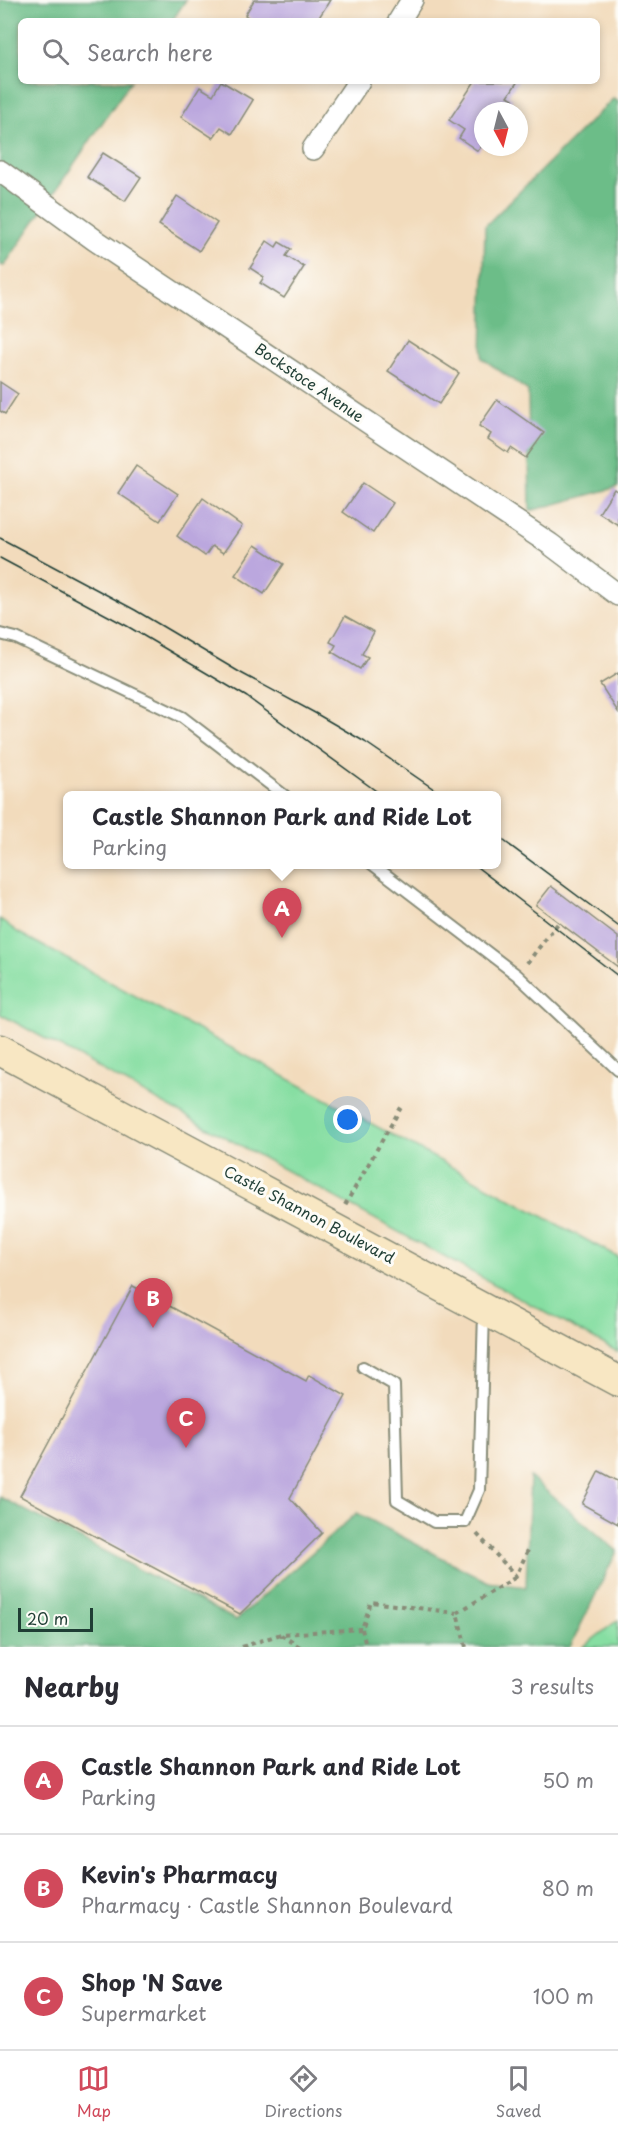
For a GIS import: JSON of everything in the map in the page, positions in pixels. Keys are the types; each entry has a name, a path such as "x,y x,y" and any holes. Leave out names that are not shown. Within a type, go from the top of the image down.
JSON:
{"street":[{"path":"401,18 412,0"},
{"path":"313,149 356,84"},
{"name":"Bockstoce Avenue","path":"0,171 95,240 550,544 618,594"},
{"name":"Castle Shannon Boulevard","path":"0,1050 618,1381"}],"lane":[{"path":"0,634 16,638 182,717 280,791"},
{"path":"379,869 517,975 618,1070"},
{"path":"363,1367 394,1385 397,1500 434,1522 465,1522 479,1490 484,1309"}],"path":[{"path":"517,975 559,922"},
{"path":"344,1207 403,1104"},
{"path":"465,1522 516,1576"},
{"path":"366,1647 362,1629 371,1602 457,1613 516,1576 529,1548"},
{"path":"457,1613 466,1647"},
{"path":"242,1647 280,1634 362,1629"},
{"path":"280,1634 300,1647"}],"green space":[{"path":"0,0 186,0 174,18 18,18 18,84 129,84 4,266 0,265"},
{"path":"613,99 618,101 618,487 530,511 528,391 482,358 485,226"},
{"path":"0,919 19,933 618,1257 618,1352 0,1014"},
{"path":"530,1477 617,1551 570,1647 0,1647 0,1497 236,1620 357,1513 488,1582 526,1587"},
{"path":"618,1620 618,1647 583,1647"}],"building":[{"path":"254,0 330,0 319,18 250,18 245,15"},
{"path":"219,84 226,84 253,100 232,134 221,127 213,138 181,117 200,87 213,95"},
{"path":"473,84 516,84 508,96 513,99 511,102 474,102 474,148 459,138 464,130 449,120"},
{"path":"103,153 141,177 125,201 87,177"},
{"path":"177,196 217,223 199,251 159,225"},
{"path":"267,241 276,247 279,242 291,249 286,256 304,267 284,298 260,283 264,277 250,268"},
{"path":"408,340 459,373 439,404 388,371"},
{"path":"0,382 18,394 5,414 0,411"},
{"path":"497,400 544,433 526,458 511,448 508,453 488,439 491,434 479,426"},
{"path":"136,466 178,494 160,521 118,493"},
{"path":"363,483 393,503 373,533 343,512"},
{"path":"614,489 618,492 618,525 599,513"},
{"path":"203,498 242,526 223,553 212,546 205,556 177,536"},
{"path":"255,545 284,564 264,594 235,575"},
{"path":"345,616 374,632 362,654 368,657 360,669 332,652 336,645 330,642"},
{"path":"618,673 618,712 600,684"},
{"path":"551,886 618,937 618,967 536,905"},
{"path":"133,1286 306,1381 309,1375 346,1396 290,1498 322,1533 240,1614 20,1496"},
{"path":"599,1471 618,1481 618,1524 582,1504"}],"tram line":[{"path":"0,538 135,610 241,673 315,713 365,742 437,791"},
{"path":"0,558 127,626 247,697 376,791"},
{"path":"501,839 618,926"},
{"path":"479,869 618,976"}],"place":[{"name":"Castle Shannon Park and Ride Lot","path":"282,938"},
{"name":"Kevin's Pharmacy","path":"153,1328"},
{"name":"Shop 'N Save","path":"186,1448"}]}
